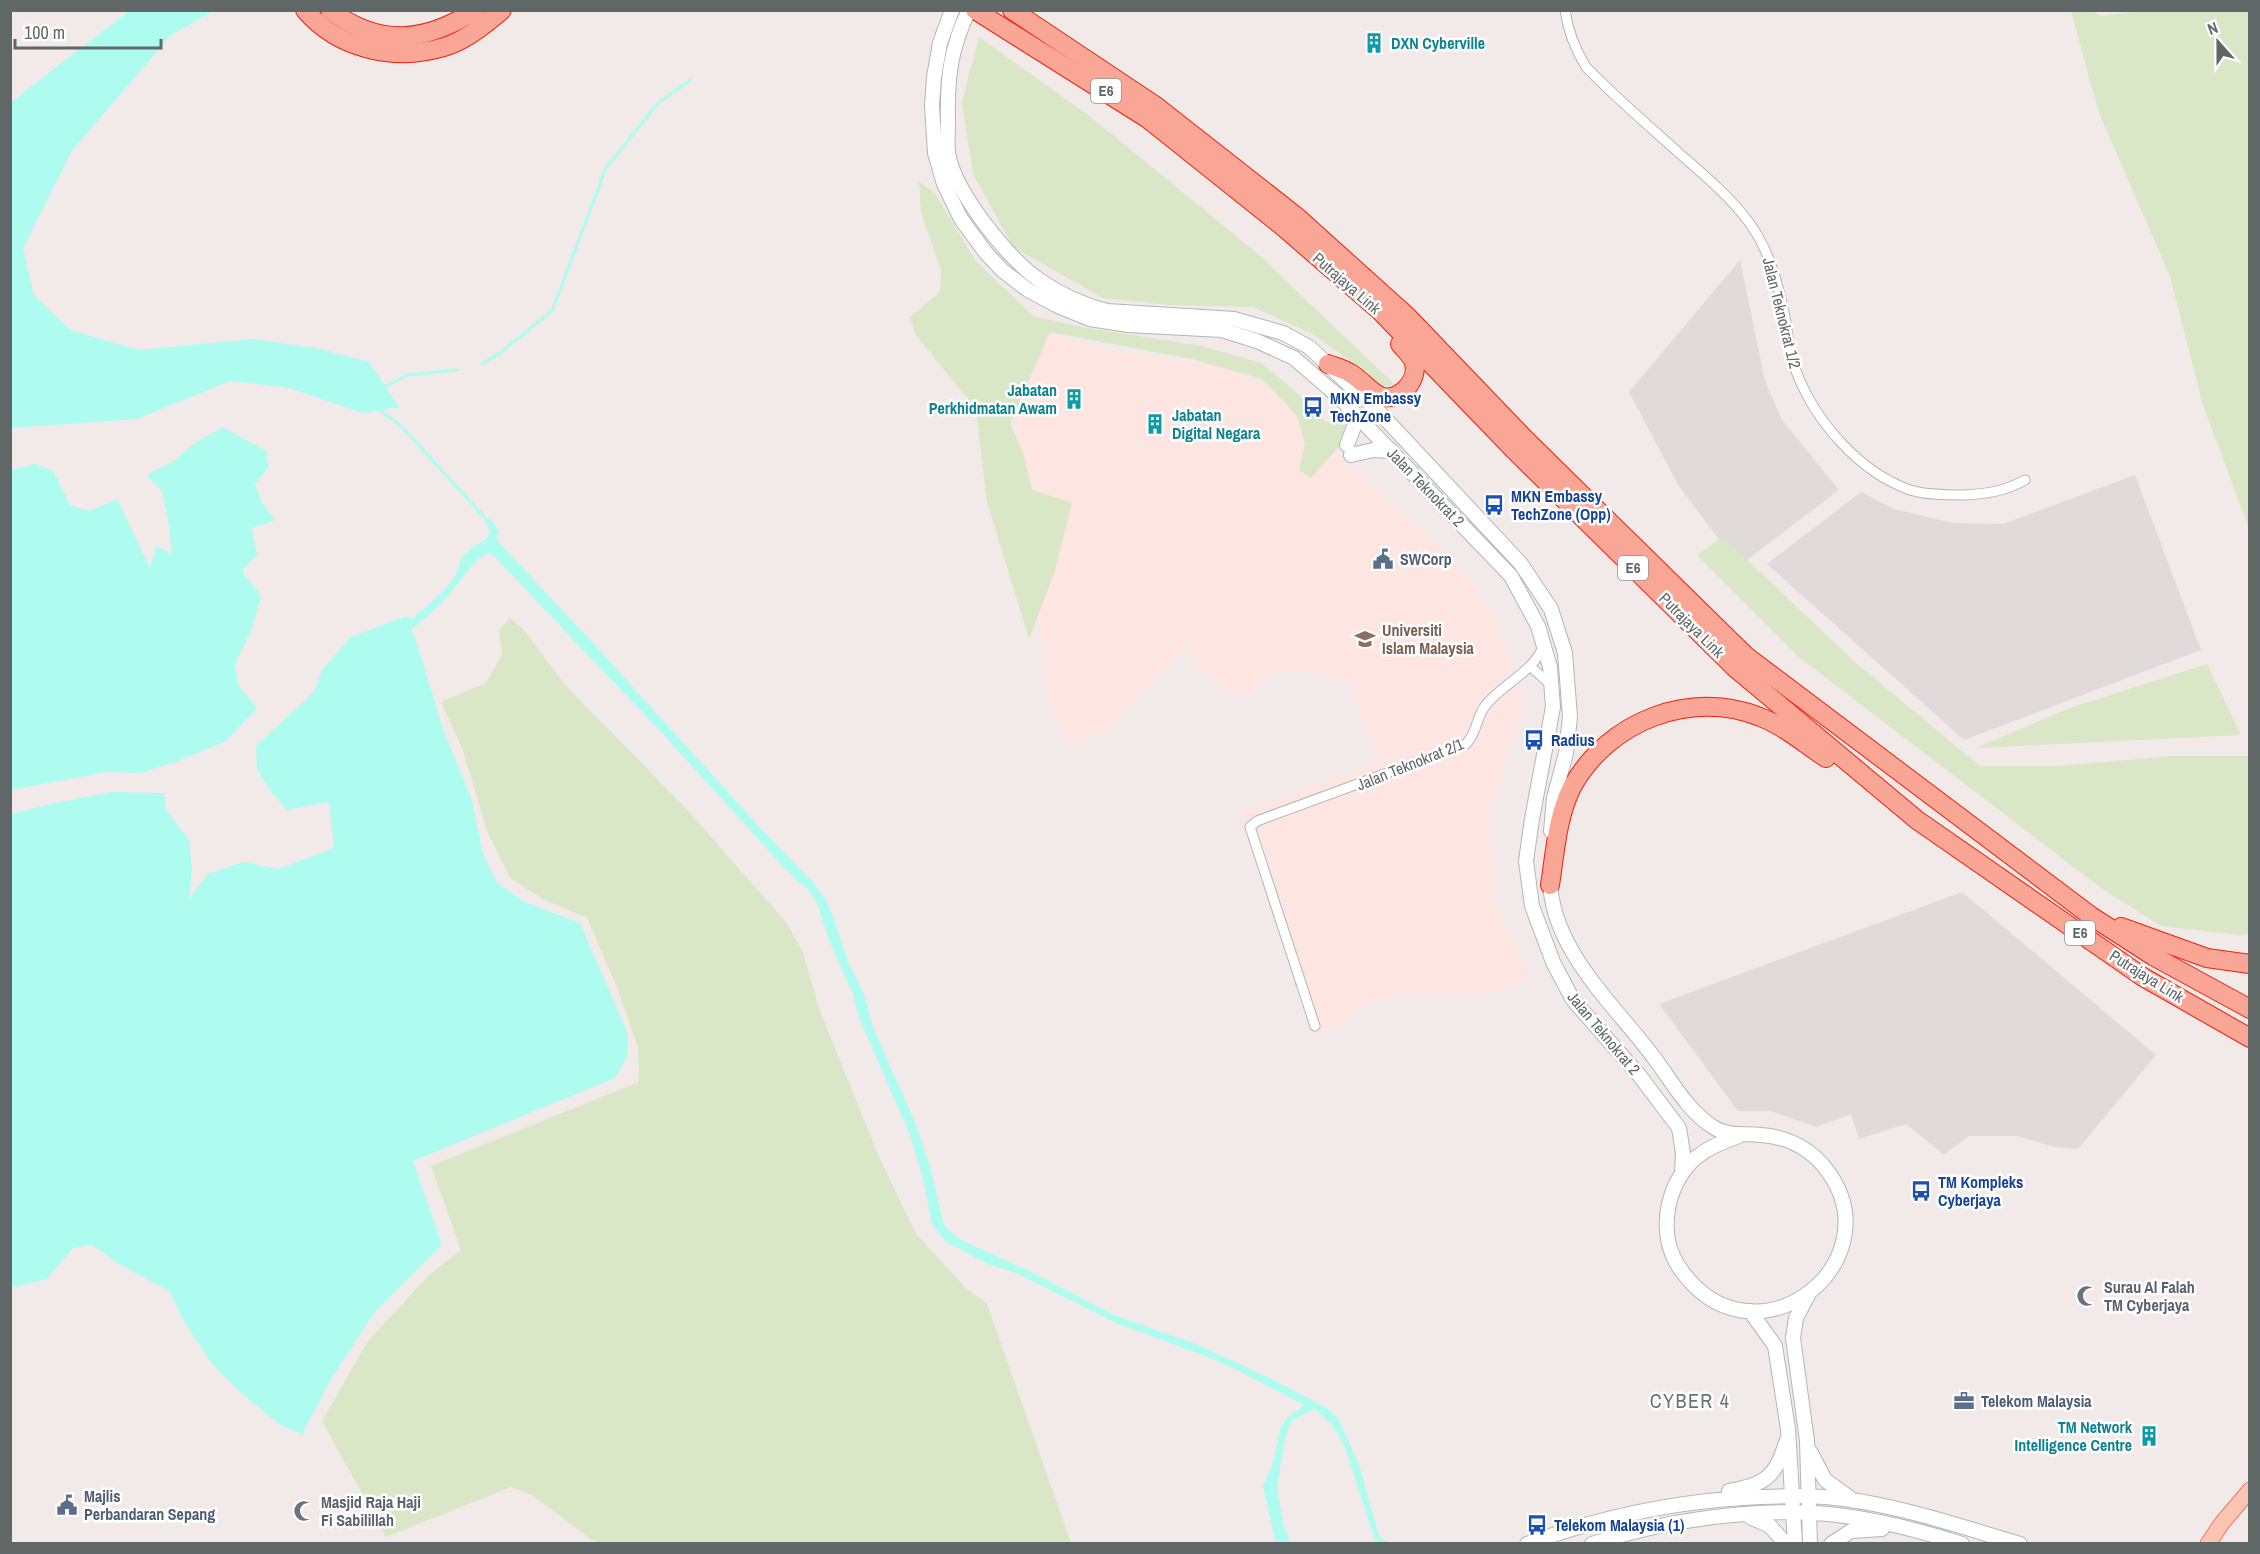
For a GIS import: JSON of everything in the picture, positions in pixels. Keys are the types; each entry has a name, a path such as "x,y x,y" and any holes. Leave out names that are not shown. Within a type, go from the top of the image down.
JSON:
{"highway":[{"path":"305,10 316,24 332,36 351,45 400,53 422,52 445,47 487,24 502,10"},
{"path":"330,10 357,28 397,36 417,36 437,32 477,10"},
{"name":"Putrajaya Link","path":"975,10 1148,119 1282,226 1380,311 1515,450 1734,667 1917,820 2143,977 2250,1038"},
{"name":"Putrajaya Link","path":"1012,10 1156,106 1296,216 1407,315 1526,440 1746,656 2091,916 2152,956 2250,1009"},
{"path":"1328,364 1352,373 1369,389 1383,397 1392,396 1412,383 1415,364 1374,316 1365,298"},
{"path":"1550,885 1564,806 1572,787 1585,768 1602,749 1640,722 1683,707 1734,708 1761,717 1786,730 1917,820"},
{"path":"2091,916 2207,958 2250,964"}],"main road":[{"name":"Jalan Teknokrat 2","path":"952,10 940,43 934,77 932,105 934,153 944,184 961,219 986,253 1003,271 1038,295 1090,319 1128,326 1222,330 1257,341 1294,358 1339,396 1511,576 1538,626 1550,667 1552,686 1553,707 1526,861 1532,906 1553,962 1573,1000 1639,1075 1679,1128 1683,1153 1682,1173"},
{"name":"Jalan Teknokrat 2","path":"969,10 951,59 948,153 975,211 993,235 1018,261 1039,281 1088,306 1107,311 1234,319 1282,333 1308,346 1380,413 1521,564 1551,609 1565,653 1570,717 1566,753 1554,798 1550,840 1550,885 1559,922 1584,971 1654,1058 1681,1098 1695,1114 1715,1129 1739,1136"},
{"path":"1355,414 1349,450 1392,451"},
{"path":"1767,1135 1794,1143 1810,1152 1824,1165 1841,1196 1844,1232 1833,1268 1808,1295 1787,1306 1766,1311 1727,1307 1706,1297 1689,1281 1676,1262 1668,1240 1667,1217 1672,1194 1682,1173 1697,1157 1714,1145 1739,1136 1767,1135"},
{"path":"1808,1295 1796,1318 1793,1338 1807,1437 1810,1544"},
{"path":"1750,1311 1775,1346 1788,1436 1795,1544"},
{"path":"1527,1544 1590,1522 1683,1504 1761,1483 1768,1478 1779,1462 1788,1436"},
{"path":"1807,1437 1813,1458 1825,1480 1855,1501"},
{"path":"2208,1544 2222,1523 2250,1490"},
{"path":"1683,1504 1725,1499 1791,1496 1855,1501 1915,1514 2020,1544"},
{"path":"2221,1544 2250,1500"},
{"path":"1592,1544 1641,1529 1672,1523 1744,1515 1809,1513 1868,1520 1962,1544"},
{"path":"1744,1515 1770,1526 1786,1544"},
{"path":"1831,1544 1844,1534 1861,1529 1929,1534"}],"street":[{"name":"Jalan Teknokrat 1/2","path":"1565,10 1568,29 1575,49 1586,67 1705,176 1748,221 1764,247 1773,270 1795,368 1803,388 1821,417 1842,443 1869,467 1910,490 1976,495 2007,490 2025,480"},
{"name":"Jalan Teknokrat 2/1","path":"1315,1026 1250,828 1257,821 1466,744 1474,736 1483,708 1496,693 1530,666 1544,645"},
{"path":"1530,666 1552,686"}],"shaded area":[{"path":"1740,260 1765,381 1782,420 1839,490 1739,566 1678,485 1629,392"},
{"path":"1037,331 1110,350 1231,368 1291,403 1358,471 1451,557 1494,613 1524,704 1491,810 1494,900 1530,978 1479,996 1412,994 1372,1002 1316,1038 1241,812 1378,762 1349,682 1304,671 1274,671 1247,694 1227,691 1199,669 1190,652 1198,635 1104,732 1068,745 1050,712 1014,402"},
{"path":"2135,475 2201,650 1964,740 1767,564 1861,492 1894,509 1953,523 2003,524"},
{"path":"1962,892 2156,1055 2078,1149 2055,1147 2017,1136 1969,1136 1944,1155 1906,1124 1859,1139 1851,1114 1816,1127 1771,1111 1738,1111 1659,1004"}],"green space":[{"path":"2150,10 2249,11 2249,528 2203,405 2170,276 2099,113 2071,11 2092,11 2101,16"},
{"path":"979,37 1087,114 1258,254 1395,385 1378,387 1367,373 1313,334 1253,307 1170,305 1103,298 1013,247 973,174 962,102"},
{"path":"919,182 935,193 975,260 1033,316 1087,328 1202,346 1261,363 1295,391 1326,422 1345,421 1344,441 1311,478 1299,470 1305,444 1297,416 1262,379 1192,359 1050,332 1010,424 1023,452 1032,490 1072,503 1054,574 1029,639 987,502 976,409 916,335 910,317 940,292 941,270 921,212"},
{"path":"1723,537 1856,663 1980,766 2058,766 2173,756 2249,756 2249,934 2240,935 2161,926 2101,888 1800,658 1697,555"},
{"path":"510,618 524,630 565,685 681,803 786,922 803,952 819,1009 879,1157 916,1234 966,1288 987,1304 1071,1543 596,1543 532,1495 511,1487 386,1537 322,1421 368,1341 429,1275 461,1250 431,1166 639,1082 638,1048 617,987 587,918 545,900 510,878 487,831 463,750 441,702 486,683 502,655 499,630"},
{"path":"2207,664 2241,735 1976,748 2070,708"}],"water":[{"path":"129,11 213,11 170,36 72,151 23,248 34,295 70,330 139,350 253,339 317,348 369,362 399,407 363,413 289,388 230,381 137,419 11,428 11,102"},
{"path":"223,427 266,451 269,467 255,484 262,503 275,520 252,528 257,555 242,571 261,596 253,626 235,665 239,686 257,708 226,741 176,762 140,773 107,772 11,790 11,470 35,464 53,471 70,505 90,511 117,499 150,568 156,546 172,554 162,491 146,475 173,462 195,443"},
{"path":"491,519 500,532 496,539 503,547 765,833 812,881 826,900 849,964 864,994 873,1027 916,1125 931,1169 943,1221 947,1229 963,1241 1031,1272 1114,1315 1196,1344 1274,1380 1330,1410 1339,1420 1359,1465 1379,1536 1386,1541 1413,1543 1376,1543 1345,1448 1332,1426 1314,1409 1294,1419 1285,1439 1278,1480 1278,1495 1284,1526 1291,1543 1276,1543 1263,1486 1271,1469 1281,1427 1287,1418 1304,1405 1233,1368 1118,1324 1016,1273 988,1264 945,1241 932,1224 923,1179 910,1135 858,1015 853,994 828,938 818,905 808,889 790,874 661,732 494,556 488,553 476,561 442,603 411,630 443,729 472,800 483,854 497,883 525,902 580,923 628,1034 627,1057 615,1078 413,1161 442,1245 373,1314 332,1378 302,1434 279,1424 242,1394 212,1364 183,1320 169,1291 115,1262 93,1245 73,1248 47,1279 11,1288 11,814 112,792 164,793 166,810 189,840 192,869 189,899 208,874 243,862 278,869 334,848 329,802 287,810 269,789 257,769 256,746 314,692 322,670 351,637 404,617 415,618 415,615 438,596 453,579 466,553 475,545 486,540 490,532 486,522"}],"waterway":[{"path":"482,364 500,353 552,311 606,168 659,102 691,80"},
{"path":"382,388 408,375 458,370"},
{"path":"378,409 402,427 488,521"}],"place":[{"name":"DXN Cyberville","path":"1374,43"},
{"name":"Jabatan Perkhidmatan Awam","path":"1074,399"},
{"name":"MKN Embassy TechZone","path":"1313,407"},
{"name":"Jabatan Digital Negara","path":"1155,424"},
{"name":"MKN Embassy TechZone (Opp)","path":"1494,505"},
{"name":"SWCorp","path":"1383,559"},
{"name":"Universiti Islam Malaysia","path":"1365,639"},
{"name":"Radius","path":"1534,740"},
{"name":"TM Kompleks Cyberjaya","path":"1921,1191"},
{"name":"Surau Al Falah TM Cyberjaya","path":"2087,1296"},
{"name":"Telekom Malaysia","path":"1964,1401"},
{"name":"TM Network Intelligence Centre","path":"2149,1436"},
{"name":"Majlis Perbandaran Sepang","path":"67,1505"},
{"name":"Masjid Raja Haji Fi Sabilillah","path":"304,1511"},
{"name":"Telekom Malaysia (1)","path":"1537,1525"}],"district":[{"name":"CYBER 4","path":"1690,1401"}]}
